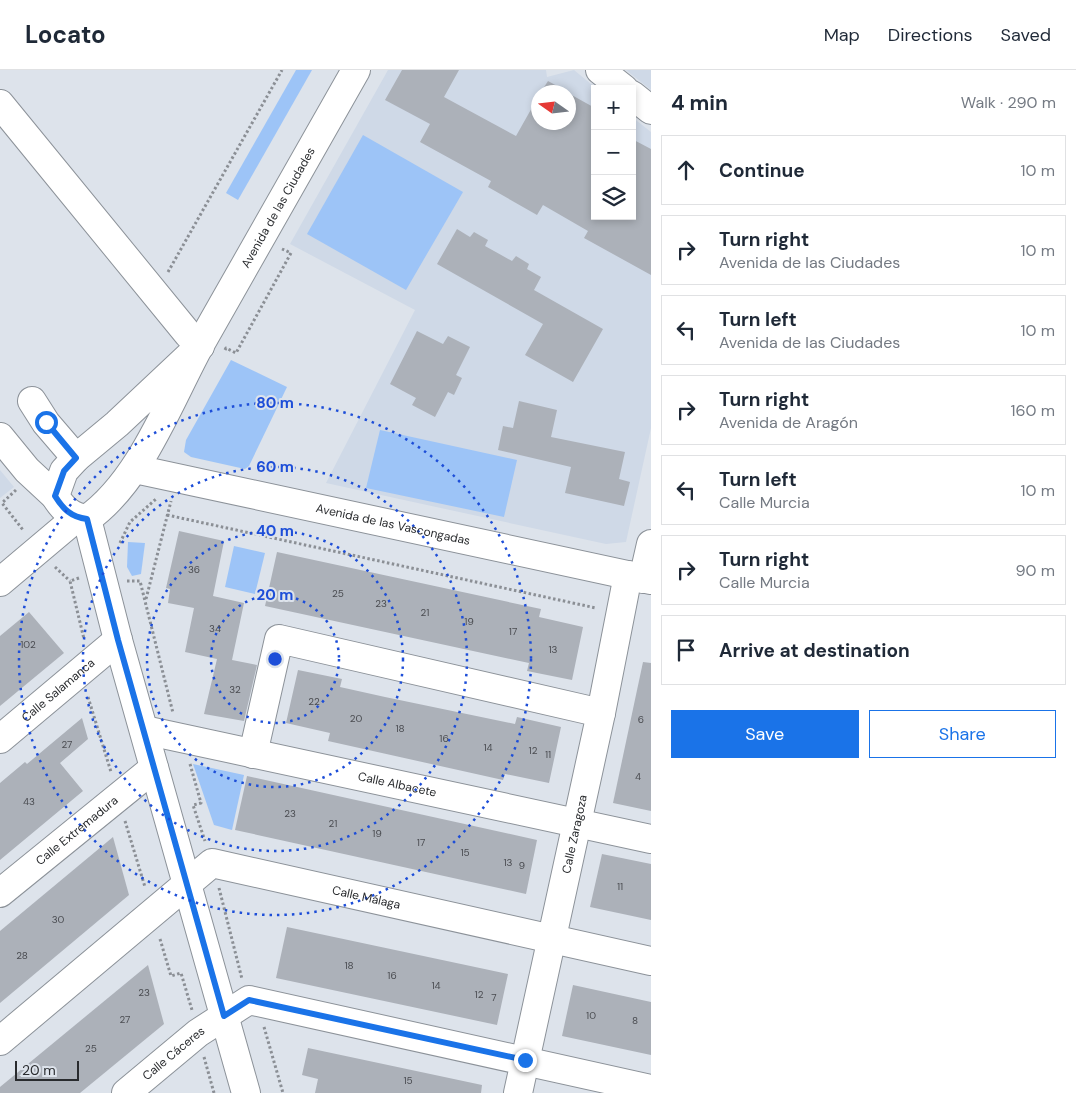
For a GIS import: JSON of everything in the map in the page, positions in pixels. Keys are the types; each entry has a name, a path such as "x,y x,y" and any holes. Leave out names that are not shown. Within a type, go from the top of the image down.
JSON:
{"street":[{"name":"Avenida de las Ciudades","path":"0,582 81,518 98,511 140,461 200,346 356,70"},
{"path":"600,70 619,85"},
{"path":"636,98 651,110"},
{"path":"0,104 200,346"},
{"name":"Avenida de las Ciudades","path":"55,496 64,471 76,458 117,424 200,346"},
{"path":"32,402 76,458"},
{"path":"117,424 127,425 140,439 140,461"},
{"path":"0,437 27,470 55,496 63,508 81,518 189,885 246,1093"},
{"name":"Avenida de las Vascongadas","path":"140,461 640,578"},
{"name":"Calle Zaragoza","path":"518,1093 621,613 640,578 651,544"},
{"path":"253,754 279,639 601,713"},
{"name":"Calle Salamanca","path":"0,739 118,640"},
{"name":"Calle Albacete","path":"144,730 651,839"},
{"name":"Calle Extremadura","path":"0,893 154,768"},
{"name":"Calle Málaga","path":"189,885 212,863 551,938"},
{"path":"0,1041 189,885"},
{"path":"551,938 651,961"},
{"name":"Calle Cáceres","path":"126,1093 198,1033 249,1000 651,1089"}],"path":[{"path":"156,295 282,70"},
{"path":"120,550 120,542 130,522 157,499 172,496 145,601"},
{"path":"167,516 621,613"}],"shaded area":[{"path":"296,70 312,70 238,200 226,193"},
{"path":"388,70 546,70 547,77 574,70 592,85 591,220 636,220 636,120 651,132 651,428 626,542 606,544 326,483 415,310 290,244"},
{"path":"626,70 651,70 651,90"},
{"path":"363,135 463,192 406,290 307,234"},
{"path":"231,360 287,387 249,466 245,469 191,457 184,452 186,440"},
{"path":"380,430 517,460 504,517 366,488"},
{"path":"0,470 14,487 0,498"},
{"path":"128,542 145,543 141,574 132,576 127,567"},
{"path":"234,546 265,553 255,594 225,587"},
{"path":"193,764 244,775 232,830 214,825"}],"building":[{"path":"402,70 459,70 444,97 516,136 531,109 531,130 576,130 576,97 591,106 591,220 636,220 636,141 651,149 651,275 584,238 588,231 543,205 537,215 488,187 491,181 420,142 430,124 385,100"},
{"path":"548,81 555,85 545,85"},
{"path":"457,229 470,237 474,232 488,240 485,246 512,261 516,256 529,264 527,269 541,277 534,290 603,329 573,382 525,355 543,324 437,264"},
{"path":"417,331 443,344 448,336 470,347 456,375 462,378 454,395 448,392 435,417 412,405 416,398 390,384"},
{"path":"519,401 557,410 551,437 625,452 619,479 630,482 624,506 565,493 571,467 498,450 503,426 513,428"},
{"path":"179,531 224,541 213,596 244,603 232,660 257,665 244,721 204,714 217,659 185,652 194,608 168,603 170,589 166,588"},
{"path":"277,552 541,609 539,617 583,627 572,680 527,671 529,663 265,606"},
{"path":"29,612 64,653 0,706 0,636"},
{"path":"643,662 651,663 651,811 613,803"},
{"path":"298,670 342,679 340,687 385,697 515,724 517,717 561,727 549,783 505,774 503,780 328,741 330,733 286,723"},
{"path":"82,718 88,739 60,763 83,791 0,860 0,783 25,762 27,764"},
{"path":"247,776 537,840 526,894 235,830"},
{"path":"113,837 129,895 0,1003 0,931"},
{"path":"602,854 651,864 651,920 590,907"},
{"path":"287,927 508,974 497,1025 276,978"},
{"path":"148,965 164,1024 80,1093 0,1093 0,1087"},
{"path":"573,985 651,1002 651,1055 562,1036"},
{"path":"308,1048 482,1085 481,1093 315,1093 318,1079 302,1075"}],"route":[{"path":"46,422 76,458 64,471 58,483 55,496 63,508 76,518 87,519 118,640 189,885 224,1016 249,1000 525,1060"}]}
